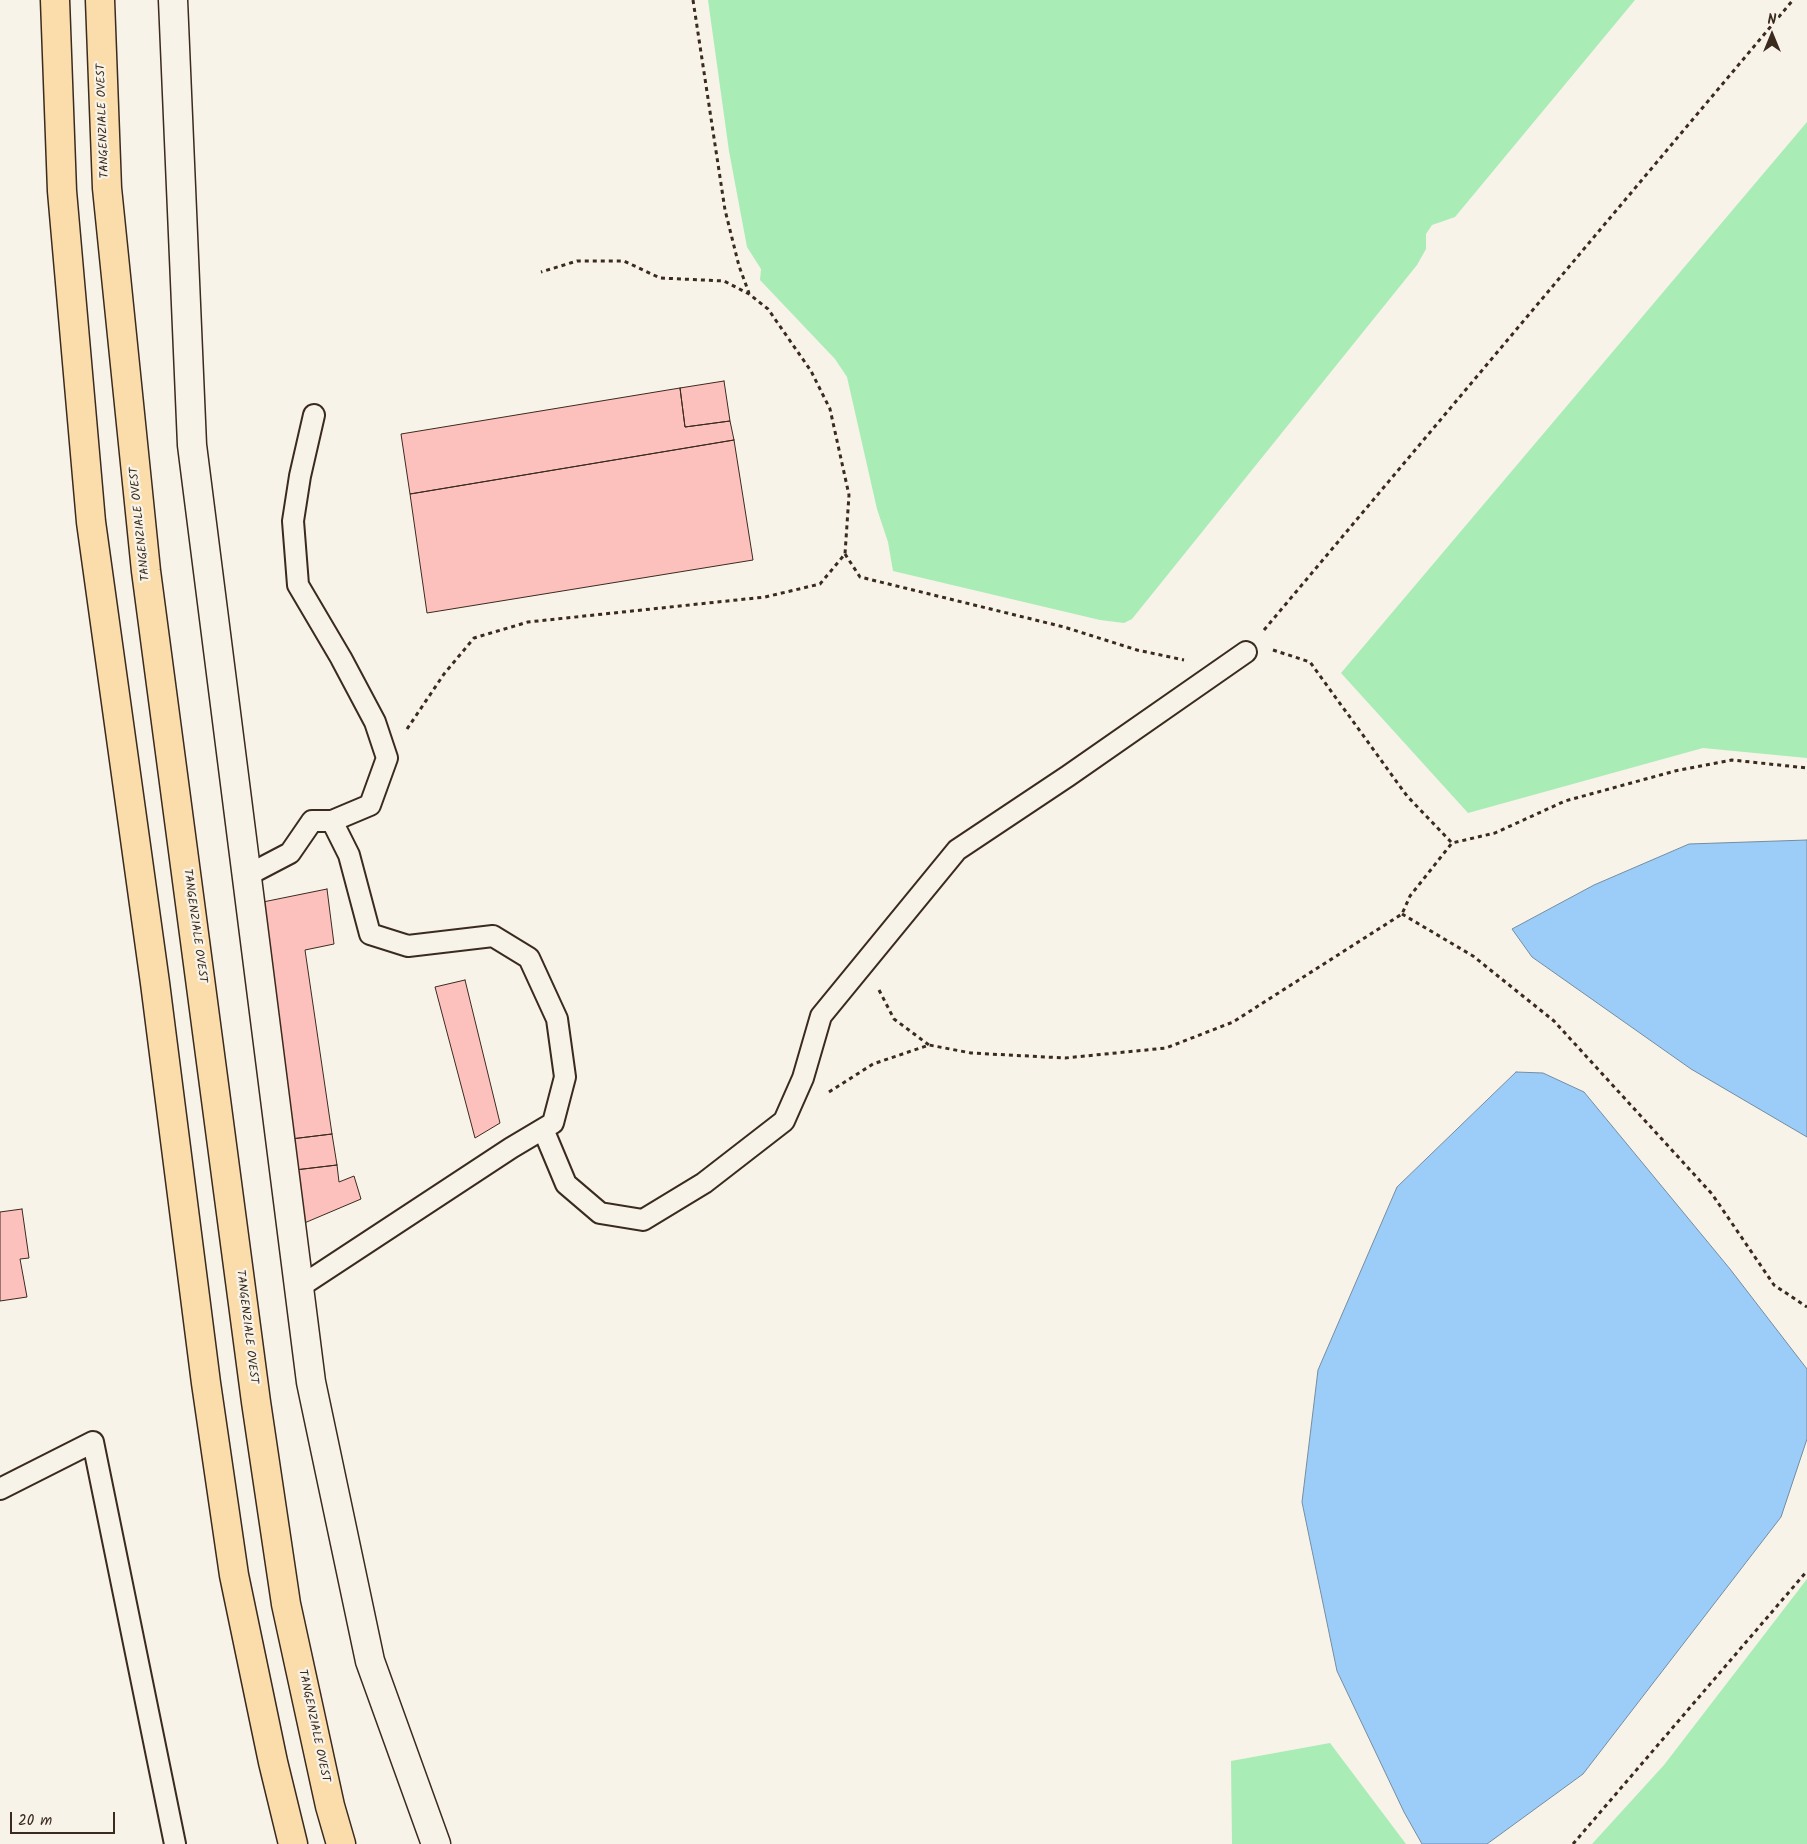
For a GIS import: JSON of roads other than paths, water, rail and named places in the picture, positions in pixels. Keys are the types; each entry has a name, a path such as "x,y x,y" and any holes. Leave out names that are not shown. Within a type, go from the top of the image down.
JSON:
{"highway":[{"path":"55,0 62,191 91,522 155,983 206,1383 234,1575 273,1762 293,1844"},
{"name":"TANGENZIALE OVEST","path":"100,0 107,188 147,581 254,1392 286,1604 330,1806 341,1844"}],"street":[{"path":"173,0 192,445 311,1382 370,1661 436,1844"}],"lane":[{"path":"246,876 290,852 312,822 332,822 370,805 386,758 375,722 341,658 298,585 293,521 300,476 314,415"},
{"path":"543,1129 566,1184 600,1213 643,1220 704,1183 784,1121 803,1078 821,1016 864,961 957,850 1068,776 1246,652"},
{"path":"298,1288 553,1123 565,1077 557,1019 529,958 493,936 408,946 370,934 349,855 332,822"},
{"path":"0,1489 92,1442 175,1844"}],"water":[{"path":"1807,840 1807,1137 1691,1069 1532,957 1512,929 1594,885 1689,844"},
{"path":"1516,1072 1543,1073 1584,1092 1730,1269 1807,1369 1807,1439 1781,1517 1583,1774 1487,1844 1422,1844 1404,1812 1337,1671 1302,1502 1318,1370 1397,1187"}]}
